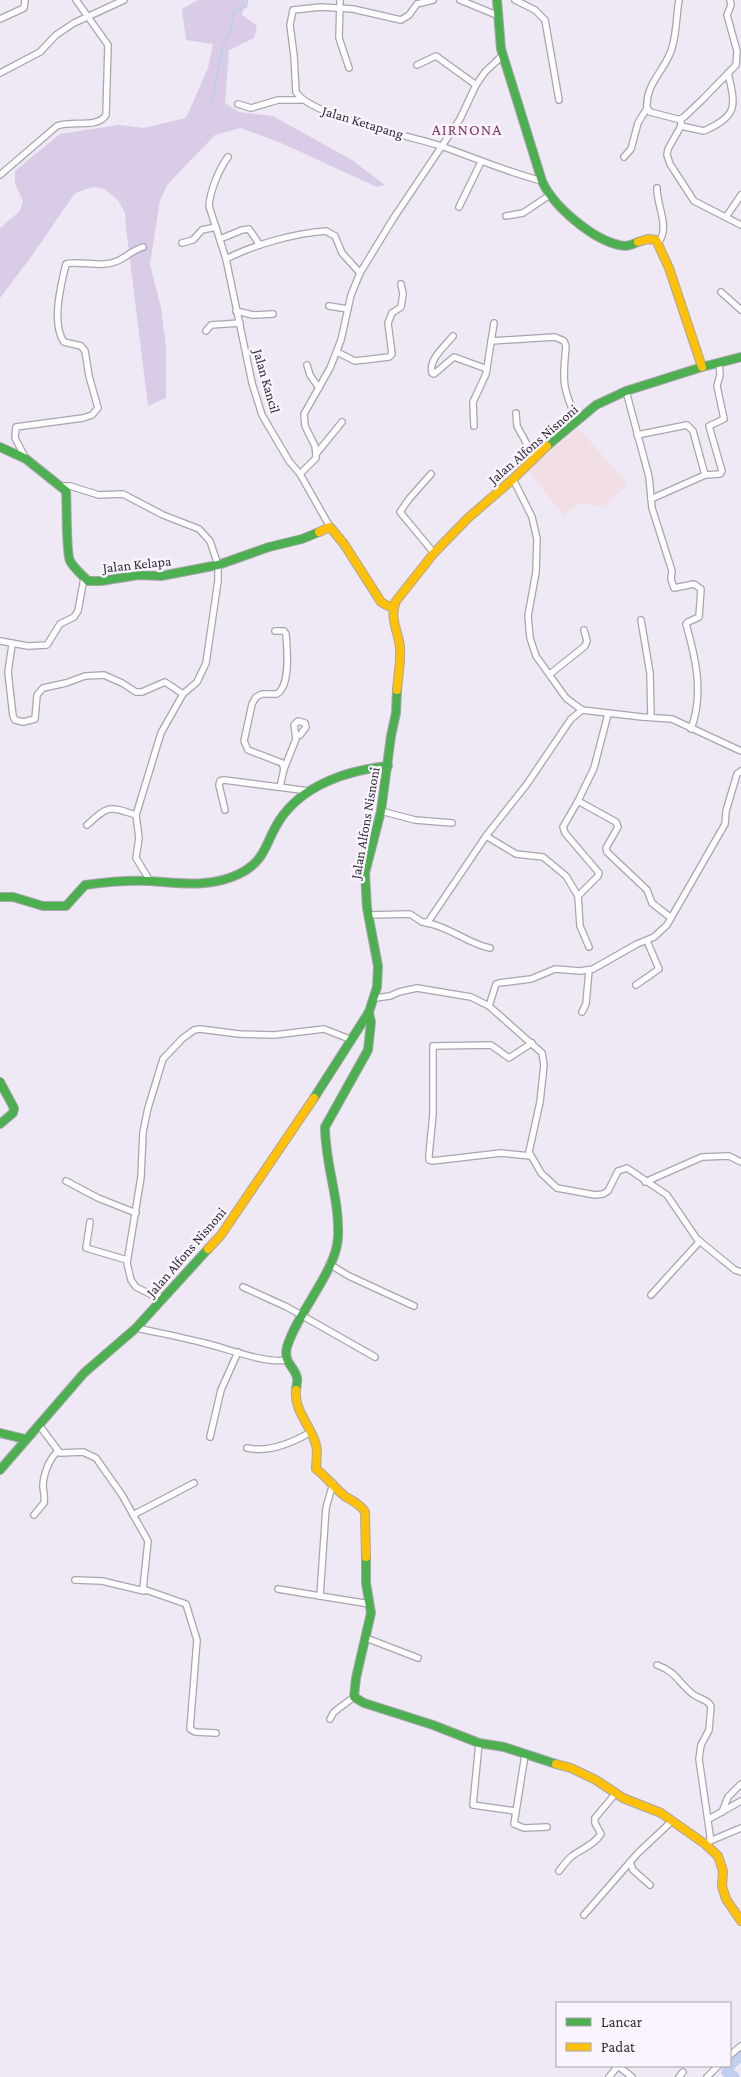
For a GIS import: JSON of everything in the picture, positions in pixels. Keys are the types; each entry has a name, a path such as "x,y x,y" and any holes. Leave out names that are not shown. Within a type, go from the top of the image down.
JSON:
{"street":[{"path":"0,19 24,8 25,0"},
{"path":"0,175 57,126 67,122 97,122 105,117 108,104 108,46 76,0"},
{"path":"0,73 40,52 62,30 124,0"},
{"path":"340,0 338,38 349,68"},
{"path":"302,100 295,90 291,13 295,9 340,8 359,10 401,20 409,15 417,4 433,0"},
{"path":"460,0 499,16"},
{"path":"497,0 503,55 542,181 550,195 571,215 612,244 626,246 652,238 658,243 674,281 702,367"},
{"path":"515,0 535,10 546,22 559,100"},
{"path":"624,157 631,149 638,123 647,108 652,82 670,55 673,46 678,0"},
{"path":"730,0 731,5 727,15 738,51 736,64 681,122 667,155 670,164 694,201 741,225"},
{"path":"300,474 316,458 315,446 305,426 304,414 336,352 360,273 393,219 460,119 476,85 503,55"},
{"path":"417,65 436,56 476,85"},
{"path":"647,108 650,112 704,131 726,119 732,110 734,98 728,73"},
{"path":"238,104 251,108 278,100 302,100"},
{"name":"Jalan Ketapang","path":"302,100 350,120 442,146 503,170 542,181"},
{"name":"Jalan Kancil","path":"228,157 222,165 209,198 209,206 226,259 252,383 262,415 289,460 300,474 330,527 344,544 381,602 388,606 394,606"},
{"path":"459,206 482,162"},
{"path":"657,188 658,203 663,219 662,232 658,243"},
{"path":"506,216 523,213 550,195"},
{"path":"726,217 741,196"},
{"path":"182,243 192,240 202,230 216,227"},
{"path":"220,239 245,229 251,231 260,245"},
{"path":"226,259 260,245 327,231 335,236 342,253 360,273"},
{"path":"26,459 15,438 16,427 83,418 92,414 98,408 89,376 85,351 80,346 64,342 61,335 58,303 66,264 70,262 90,265 115,263 143,247"},
{"path":"336,352 355,361 389,357 392,354 388,323 392,314 401,307 403,294 401,284"},
{"path":"721,292 741,310"},
{"path":"329,306 348,309"},
{"path":"236,311 253,315 273,314"},
{"path":"206,331 211,325 240,323"},
{"path":"474,426 473,402 487,369 494,323"},
{"path":"453,336 433,361 430,370 432,373 434,374 454,357 487,369"},
{"path":"491,341 555,337 564,341 566,346 564,383 573,407 576,422"},
{"name":"Jalan Alfons Nisnoni","path":"0,1470 84,1373 136,1328 231,1222 369,1013 378,987 377,955 369,915 365,873 381,811 396,713 400,648 393,617 394,606 434,553 468,518 513,479 534,457 596,405 626,391 741,357"},
{"path":"651,499 705,474 720,474 722,472 709,426 724,418 717,386 720,375 719,362"},
{"path":"307,365 310,375 319,388"},
{"path":"626,391 650,477 655,523 672,571 672,584 678,588 694,584 701,589 698,617 686,624 695,663 698,690 698,710 691,729"},
{"path":"516,413 517,426 534,457"},
{"path":"316,454 342,422"},
{"path":"637,435 683,424 691,427 705,474"},
{"path":"0,448 26,459 61,486 70,486 99,495 123,494 162,515 199,529 210,541 218,565 218,581 206,663 194,686 183,694 159,736 136,815 139,838 136,858 150,881"},
{"path":"431,474 409,498 400,512 434,553"},
{"path":"513,479 532,517 537,539 536,572 528,616 530,638 536,656 566,698 582,710 672,719 687,724 691,729 728,743 741,751"},
{"name":"Jalan Kelapa","path":"61,486 66,491 68,497 67,553 70,561 88,581 101,581 131,575 161,576 218,565 269,547 302,539 330,527"},
{"path":"0,641 12,645 38,647 47,645 60,624 74,617 78,611 84,578"},
{"path":"641,620 650,673 652,717"},
{"path":"550,674 585,646 587,641 584,630"},
{"path":"275,631 284,631 286,634 287,661 283,688 277,694 262,694 256,697 252,704 244,741 247,750 281,762 284,769"},
{"path":"12,645 8,672 13,716 16,720 23,722 35,719 38,695 42,688 66,683 85,676 104,675 136,692 166,682 183,694"},
{"path":"426,923 443,902 486,836 527,784 572,720 582,710"},
{"path":"578,896 599,875 598,871 571,841 563,828 594,768 608,714"},
{"path":"280,787 284,769 296,736"},
{"path":"0,898 14,897 37,905 66,906 85,884 150,881 195,885 213,883 242,873 264,856 283,814 292,803 309,791 351,774 376,767 388,766"},
{"path":"489,1006 498,983 532,979 555,969 589,970 658,935 671,918 725,824 726,811 737,774 741,771"},
{"path":"224,810 220,794 220,781 309,791"},
{"path":"578,801 619,825 606,848 607,852 646,890 652,903 671,918"},
{"path":"87,825 106,809 116,808 136,815"},
{"path":"381,811 415,820 452,823"},
{"path":"486,836 516,854 539,856 547,859 570,880 578,896 580,926 589,947"},
{"path":"369,915 410,914 422,922 441,926 483,947 490,948"},
{"path":"636,985 659,969 646,941"},
{"path":"582,1012 586,1004 589,970"},
{"path":"375,998 390,996 412,989 424,989 471,997 489,1006 542,1054 544,1065 540,1102 529,1148 530,1156 543,1176 551,1184 562,1190 595,1195 608,1191 618,1171 625,1168 630,1169 645,1182 667,1195 700,1241 736,1270"},
{"path":"330,1719 334,1712 354,1697 356,1678 371,1613 366,1583 364,1511 343,1495 327,1477 316,1469 316,1445 297,1407 295,1400 297,1378 286,1360 287,1348 300,1316 337,1248 336,1202 324,1130 331,1112 368,1050 371,1022 369,1013"},
{"path":"163,1297 152,1295 136,1287 127,1267 141,1176 143,1132 150,1096 162,1061 182,1040 194,1030 200,1029 239,1034 274,1035 324,1029 352,1040"},
{"path":"530,1156 502,1153 432,1161 429,1155 433,1114 433,1046 491,1045 509,1058 532,1043"},
{"path":"0,1082 14,1108 13,1113 0,1124"},
{"path":"645,1182 702,1157 729,1156 741,1162"},
{"path":"66,1181 98,1198 136,1213"},
{"path":"90,1222 86,1248 127,1260"},
{"path":"651,1295 700,1241"},
{"path":"329,1264 349,1276 414,1306"},
{"path":"243,1287 287,1307 375,1357"},
{"path":"136,1328 258,1358 278,1362 286,1360"},
{"path":"210,1437 221,1390 238,1352"},
{"path":"39,1425 58,1451 66,1454 83,1452 96,1458 122,1495 148,1541 144,1591"},
{"path":"247,1448 256,1450 283,1446 311,1432"},
{"path":"0,1433 25,1439"},
{"path":"34,1515 44,1503 43,1486 45,1475 52,1456 58,1451"},
{"path":"132,1515 194,1482"},
{"path":"320,1596 326,1508 332,1484"},
{"path":"75,1580 102,1581 186,1604 197,1640 190,1728 195,1732 216,1733"},
{"path":"278,1589 370,1604"},
{"path":"366,1638 418,1658"},
{"path":"657,1665 672,1671 695,1696 707,1701 711,1706 709,1730 701,1744 699,1759 709,1819 707,1843"},
{"path":"354,1697 364,1703 433,1724 479,1743 504,1747 571,1768 596,1780 623,1798 661,1813 707,1843 718,1856 723,1871 722,1886 726,1899 741,1920"},
{"path":"479,1743 473,1805 475,1807 515,1810"},
{"path":"525,1755 514,1824 529,1829 547,1827"},
{"path":"722,1812 728,1797 741,1784"},
{"path":"559,1871 572,1857 591,1845 598,1838 600,1834 595,1818 616,1793"},
{"path":"709,1819 741,1801"},
{"path":"584,1915 630,1862 672,1821"},
{"path":"707,1843 741,1828"},
{"path":"630,1862 633,1870 650,1885"},
{"path":"731,2054 741,2046"},
{"path":"609,2077 617,2067"},
{"path":"619,2067 632,2077"},
{"path":"707,2077 717,2067"}],"shaded area":[{"path":"198,0 246,0 242,15 257,26 254,38 229,50 225,103 239,112 273,116 352,160 385,185 377,187 279,142 240,128 215,135 168,184 160,200 150,264 161,308 166,347 166,398 148,406 125,213 118,200 105,189 93,187 75,193 0,298 0,228 20,211 23,201 15,184 15,171 60,134 119,125 144,128 186,118 208,68 213,44 186,40 182,9"},
{"path":"578,428 628,484 604,507 581,503 563,515 528,470"}],"waterway":[{"path":"211,106 223,45 230,33 234,10 246,7 247,0"},
{"path":"731,2064 741,2055"},
{"path":"730,2067 727,2072 734,2077"}],"traffic: fast":[{"path":"497,0 501,49 542,181 547,191 564,211 597,236 622,246 638,242"},
{"path":"547,446 596,405 626,391 741,357"},
{"path":"0,447 26,459 66,491 67,539 70,561 88,581 101,581 138,575 161,576 218,565 319,532"},
{"path":"314,1098 369,1012 377,987 378,966 367,908 365,873 381,811 396,713 397,690"},
{"path":"0,897 13,897 43,906 66,906 85,885 134,881 195,884 228,878 239,874 255,863 264,851 279,821 300,798 313,789 342,776 357,771 388,766"},
{"path":"296,1390 297,1378 288,1361 287,1347 299,1320 331,1263 338,1237 337,1209 327,1155 325,1127 368,1050 371,1022 369,1013"},
{"path":"0,1082 14,1108 13,1113 0,1124"},
{"path":"0,1470 84,1373 136,1328 208,1249"},
{"path":"0,1433 25,1439"},
{"path":"366,1557 366,1583 371,1613 356,1678 354,1697 364,1703 433,1725 479,1743 504,1747 556,1764"}],"traffic: slow":[{"path":"638,242 648,239 656,240 669,268 702,367"},
{"path":"397,690 400,647 393,613 396,601 434,553 468,518 547,446"},
{"path":"319,532 330,527 344,544 381,602 388,606 394,606"},
{"path":"208,1249 221,1235 314,1098"},
{"path":"296,1390 300,1412 316,1445 316,1469 342,1494 359,1505 365,1512 366,1557"},
{"path":"556,1764 571,1768 596,1780 623,1798 661,1813 705,1844 718,1856 723,1871 722,1886 726,1899 741,1921"}],"district":[{"name":"AIRNONA","path":"467,129"}]}
